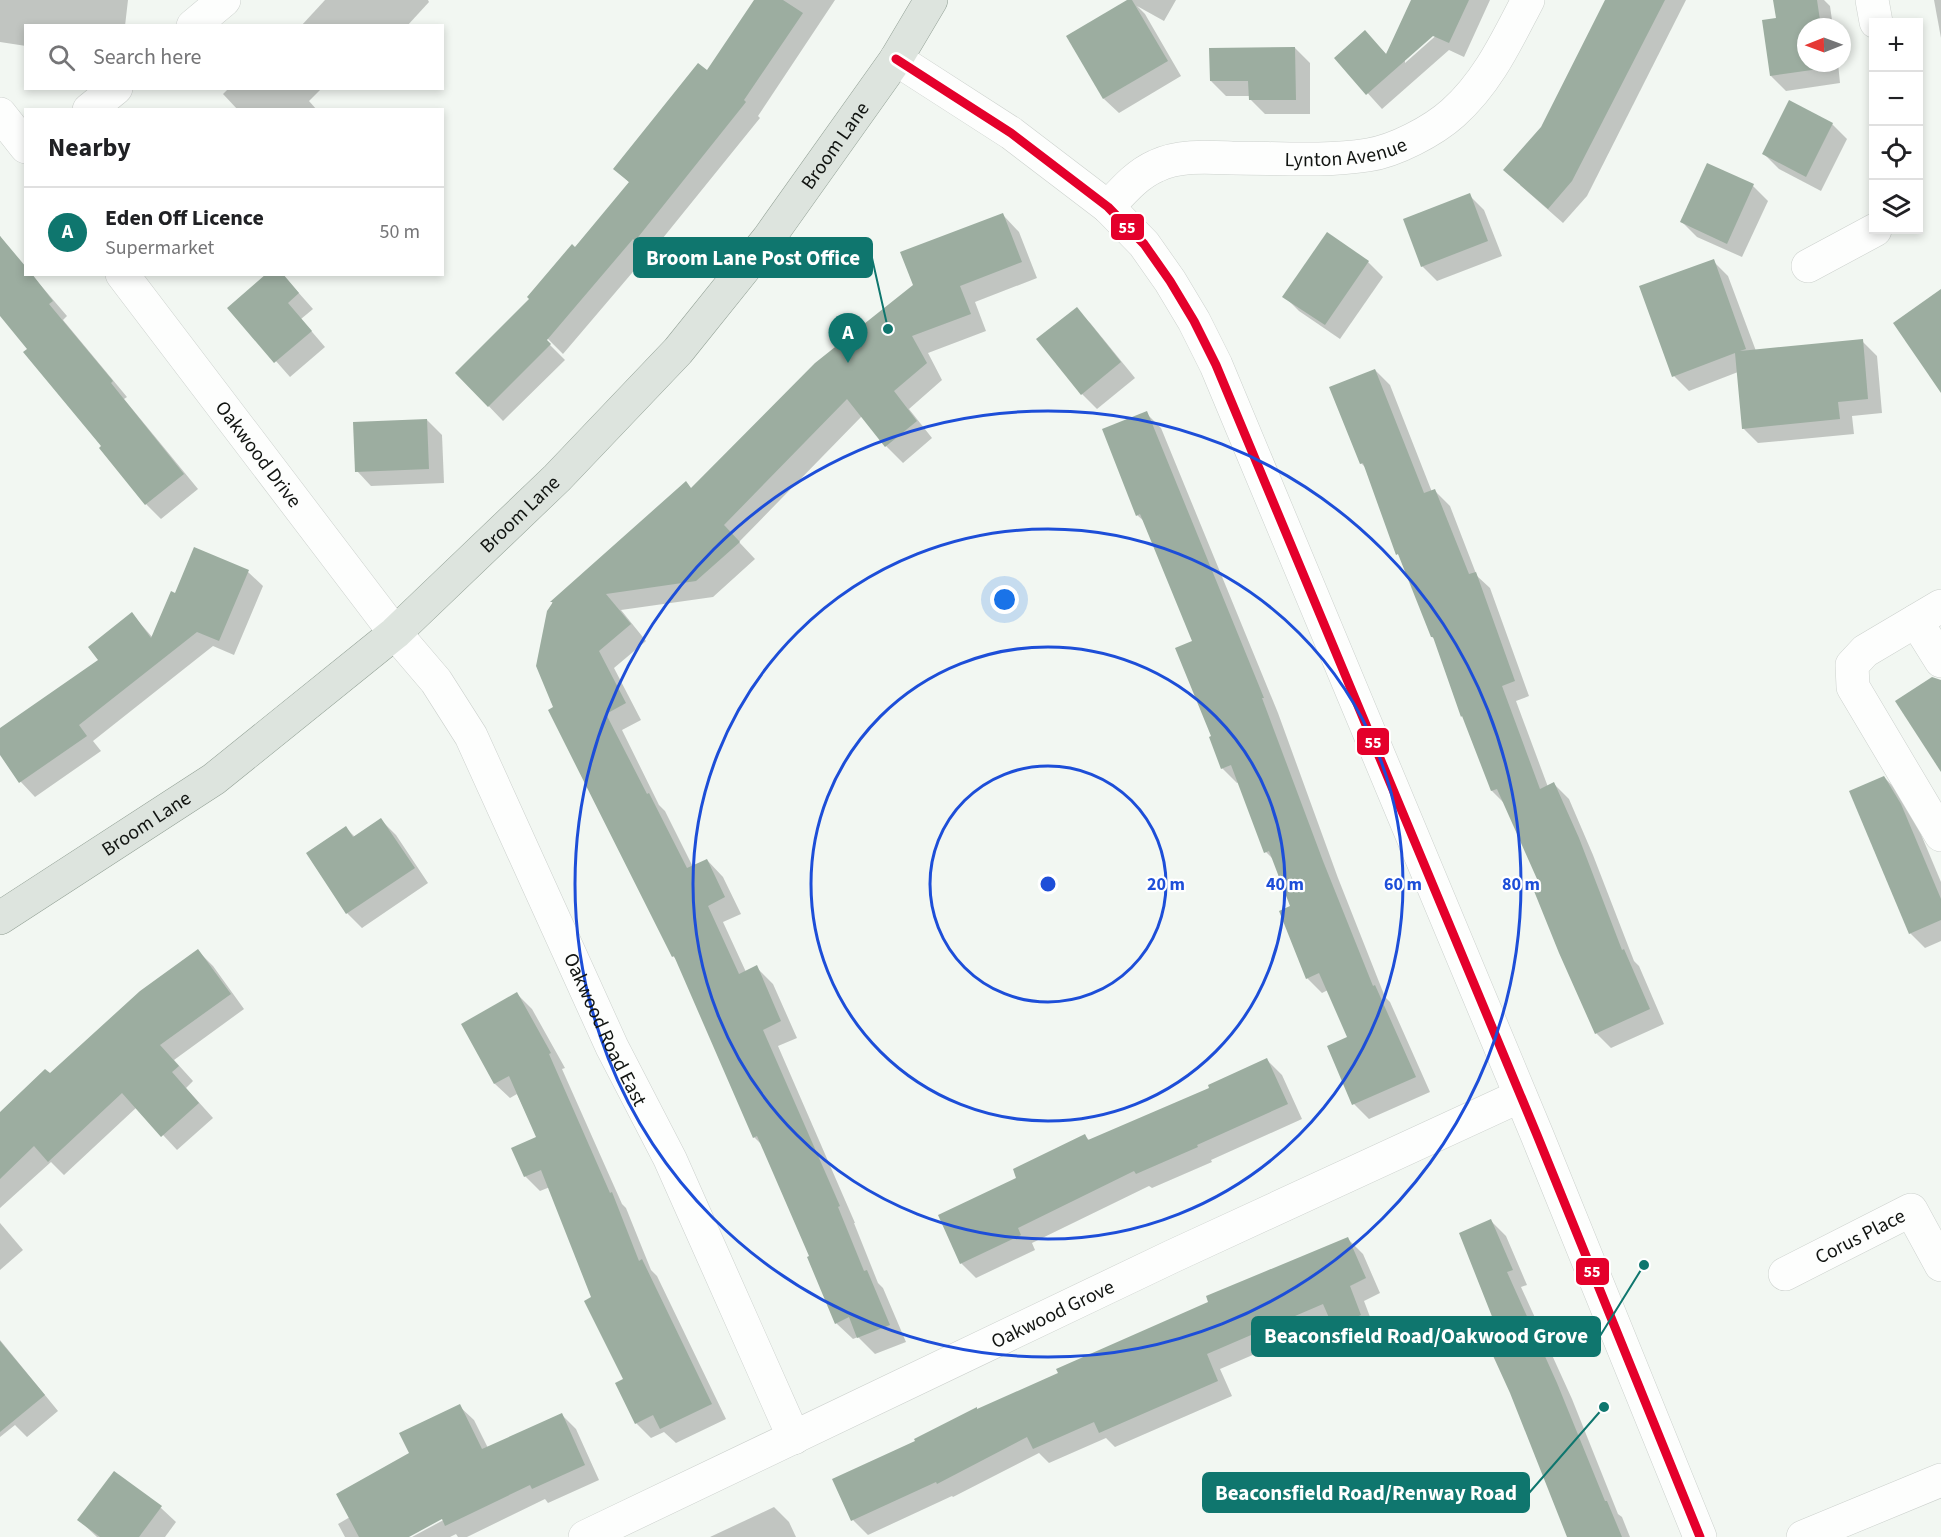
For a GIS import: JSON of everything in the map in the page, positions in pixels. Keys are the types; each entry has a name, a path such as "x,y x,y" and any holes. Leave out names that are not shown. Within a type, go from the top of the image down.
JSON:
{"main road":[{"name":"Broom Lane","path":"0,918 214,779 395,633 557,478 678,351 768,239 896,59 931,0"}],"street":[{"path":"195,24 224,0"},
{"name":"Lynton Avenue","path":"1108,207 1137,176 1158,165 1186,158 1335,159 1371,155 1398,146 1452,114 1473,93 1489,72 1528,0"},
{"path":"1872,0 1875,18"},
{"path":"896,59 1011,133 1108,207 1144,244 1194,321 1216,365 1520,1096 1700,1537"},
{"path":"91,108 114,90"},
{"path":"0,114 24,144"},
{"path":"1808,266 1869,233"},
{"name":"Oakwood Drive","path":"124,276 395,633"},
{"path":"1941,661 1928,613 1865,651 1852,665 1853,687 1941,835"},
{"name":"Oakwood Road East","path":"395,633 436,681 471,736 612,1047 670,1159 794,1438"},
{"name":"Oakwood Grove","path":"585,1537 1163,1261 1520,1096"},
{"name":"Corus Place","path":"1785,1274 1911,1210 1941,1265"},
{"path":"1803,1537 1941,1480"}],"building":[{"path":"754,0 783,0 803,13 744,100 746,102 635,241 633,239 547,340 551,344 488,407 455,373 529,299 527,297 572,244 575,247 629,182 613,169 698,63 707,70"},
{"path":"1127,0 1132,0 1168,61 1103,99 1066,36"},
{"path":"1411,0 1469,0 1449,43 1433,36 1366,95 1334,58 1365,30 1386,54"},
{"path":"1605,0 1665,0 1572,181 1548,209 1503,170 1541,127"},
{"path":"1773,0 1817,0 1820,18 1797,18 1798,72 1770,76 1762,20 1776,18"},
{"path":"1295,47 1296,100 1249,100 1248,81 1210,81 1209,48"},
{"path":"1789,100 1833,123 1806,177 1762,154"},
{"path":"1707,163 1754,184 1727,244 1680,222"},
{"path":"1470,193 1488,241 1421,267 1403,219"},
{"path":"1003,213 1022,262 960,286 971,314 912,336 927,363 894,391 917,421 885,447 847,399 724,525 740,542 696,581 606,594 631,624 599,651 626,703 606,714 687,868 707,859 725,897 708,906 739,974 757,965 781,1021 763,1030 840,1206 838,1207 864,1271 867,1270 890,1325 857,1338 849,1317 835,1324 807,1257 809,1256 757,1136 753,1138 674,956 672,957 548,710 553,707 536,666 547,611 553,602 550,602 686,481 691,488 815,363 913,285 900,252"},
{"path":"1327,232 1369,261 1325,325 1282,297"},
{"path":"0,236 24,265 24,276 34,276 53,301 49,304 113,381 111,383 184,474 145,505 99,448 101,446 23,352 27,349 0,316"},
{"path":"1714,259 1746,349 1740,351 1863,339 1868,399 1838,402 1840,419 1742,429 1735,353 1672,377 1639,286"},
{"path":"264,276 285,276 299,293 288,303 312,331 274,363 227,308"},
{"path":"1941,289 1941,393 1893,323"},
{"path":"1077,307 1121,362 1081,395 1036,339"},
{"path":"1375,369 1424,493 1435,489 1469,574 1476,572 1515,681 1502,686 1540,789 1554,782 1579,838 1622,950 1624,949 1650,1009 1595,1034 1534,891 1541,888 1497,789 1491,791 1461,717 1433,637 1431,637 1398,554 1396,555 1363,463 1360,464 1329,387"},
{"path":"1147,411 1264,698 1262,698 1323,861 1373,986 1375,985 1416,1077 1352,1105 1327,1046 1347,1037 1319,973 1306,979 1279,911 1290,906 1269,851 1264,853 1231,765 1221,769 1209,737 1211,736 1175,648 1192,641 1140,514 1136,516 1102,429"},
{"path":"427,419 429,469 355,472 353,422"},
{"path":"194,547 249,570 219,641 197,632 79,725 87,736 19,783 0,755 0,728 98,660 88,647 132,612 151,638 171,591 175,593"},
{"path":"1932,677 1941,680 1941,772 1895,701"},
{"path":"1884,776 1901,804 1941,899 1941,920 1909,934 1849,791"},
{"path":"381,818 415,868 346,914 306,853 346,826 353,837"},
{"path":"198,949 231,994 160,1045 179,1066 172,1072 199,1103 161,1137 122,1093 48,1162 34,1146 0,1179 0,1112 45,1069 50,1073 140,991"},
{"path":"517,992 551,1053 549,1054 610,1193 612,1192 639,1261 642,1259 712,1404 660,1429 653,1415 635,1424 615,1383 623,1379 584,1301 591,1297 541,1170 524,1177 511,1148 536,1137 509,1076 494,1084 461,1024"},
{"path":"1267,1058 1288,1104 1136,1174 1134,1171 1018,1228 1021,1235 960,1264 938,1215 1016,1178 1013,1169 1085,1134 1088,1140 1209,1088 1208,1085"},
{"path":"1491,1219 1513,1270 1507,1272 1622,1537 1567,1537 1510,1393 1479,1325 1493,1319 1459,1233"},
{"path":"1348,1237 1366,1278 1350,1286 1361,1315 1333,1327 1323,1304 1207,1354 1218,1381 1099,1433 1094,1422 1033,1449 1027,1437 937,1484 936,1482 851,1521 832,1479 915,1441 914,1439 977,1407 977,1409 1058,1373 1056,1369 1208,1302 1206,1296"},
{"path":"0,1341 45,1395 0,1432"},
{"path":"460,1404 482,1449 562,1413 585,1465 532,1489 530,1485 445,1526 442,1519 409,1537 359,1537 336,1494 409,1453 399,1433"},
{"path":"114,1471 162,1506 139,1537 100,1537 77,1520"}],"transit line":[{"name":"55","path":"896,59 1011,133 1108,207 1144,244 1194,321 1216,365 1537,1135 1700,1537"}],"place":[{"name":"Broom Lane Post Office","path":"888,329"},
{"name":"Eden Off Licence","path":"848,363"},
{"name":"Beaconsfield Road/Oakwood Grove","path":"1644,1265"},
{"name":"Beaconsfield Road/Renway Road","path":"1604,1407"}]}
